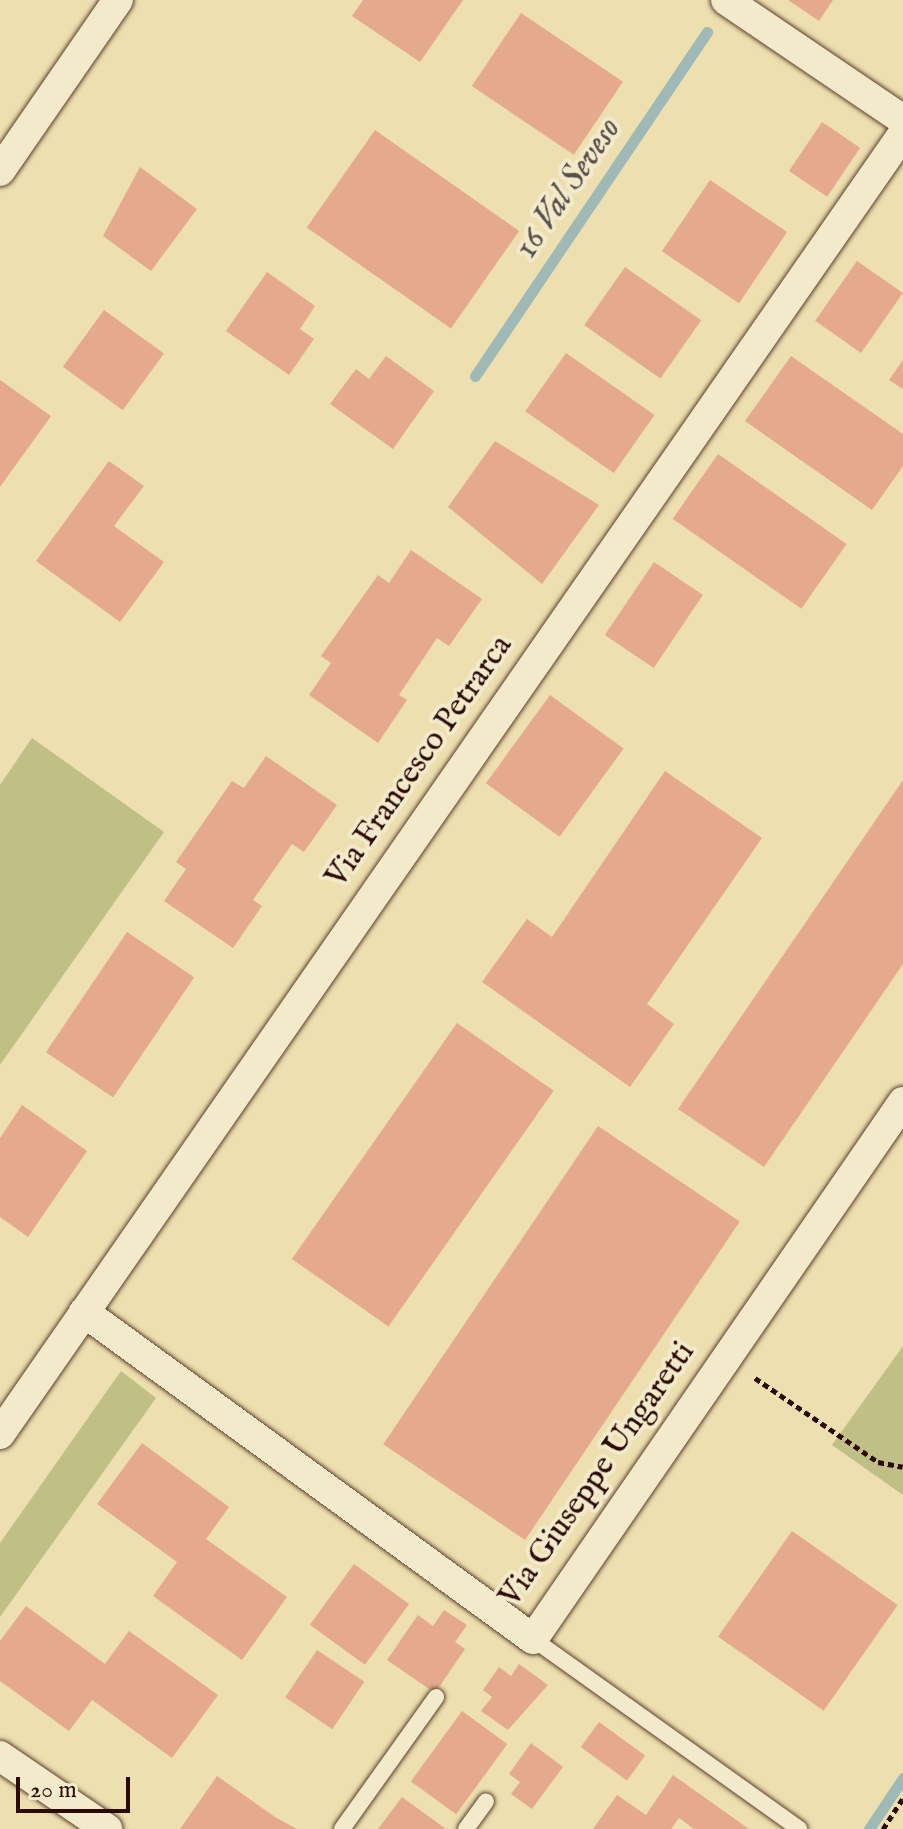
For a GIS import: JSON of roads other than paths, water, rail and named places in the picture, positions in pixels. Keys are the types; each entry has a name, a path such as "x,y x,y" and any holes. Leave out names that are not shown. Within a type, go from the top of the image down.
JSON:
{"street":[{"path":"0,171 118,0"},
{"path":"726,0 903,120"},
{"name":"Via Francesco Petrarca","path":"0,1434 903,134"},
{"name":"Via Giuseppe Ungaretti","path":"84,1312 533,1639 903,1102"},
{"path":"0,1756 107,1829"}],"lane":[{"path":"533,1639 799,1829"},
{"path":"342,1829 436,1697"},
{"path":"466,1829 486,1801"}],"waterway":[{"name":"16 Val Seveso","path":"475,376 707,32"},
{"name":"16 Val Seveso","path":"869,1829 903,1778"}]}
